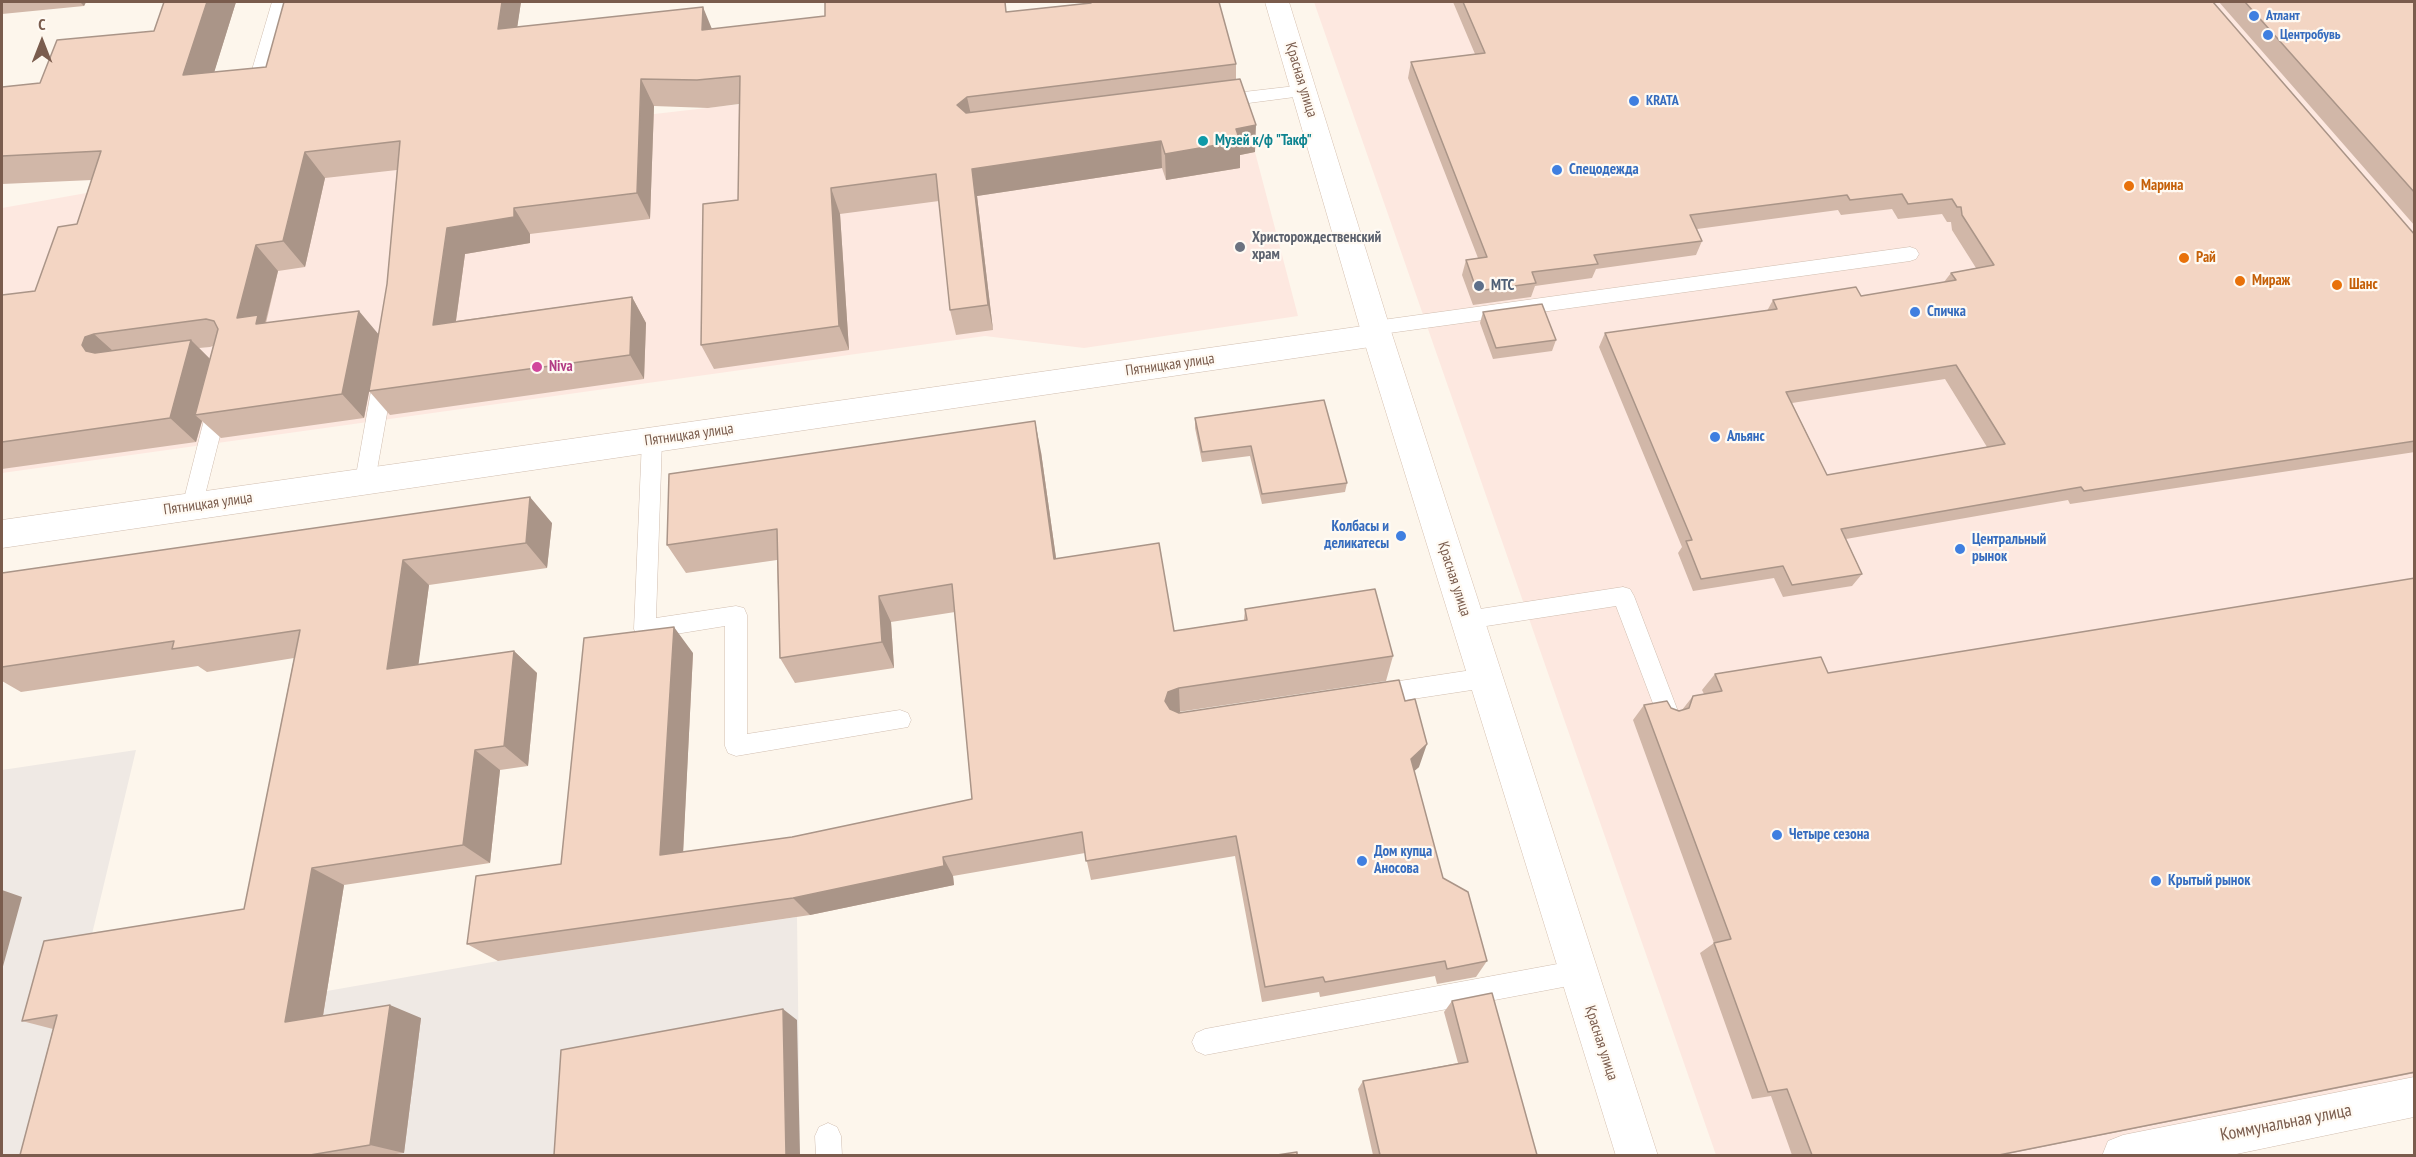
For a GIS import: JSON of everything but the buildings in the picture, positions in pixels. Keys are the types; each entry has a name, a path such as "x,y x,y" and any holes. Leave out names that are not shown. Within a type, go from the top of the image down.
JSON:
{"street":[{"name":"Красная улица","path":"1277,2 1376,332 1637,1155"},
{"name":"Пятницкая улица","path":"2,534 1376,332"},
{"name":"Коммунальная улица","path":"2123,1155 2415,1097"}],"lane":[{"path":"257,80 280,2"},
{"path":"1203,103 1304,91"},
{"path":"1376,332 1910,255"},
{"path":"365,482 387,355"},
{"path":"192,507 223,385"},
{"path":"652,440 645,629 735,615 736,746 900,720"},
{"path":"1467,620 1623,596 1668,714"},
{"path":"1353,698 1485,678"},
{"path":"1205,1042 1579,972"}],"shaded area":[{"name":"Центральный рынок","path":"1314,2 2414,2 2414,1097 2118,1155 1716,1155"},
{"path":"750,103 977,196 1255,152 1298,316 1084,348 985,336 2,473 2,208 109,189 576,123"},
{"path":"136,750 87,955 327,991 498,961 797,917 800,1155 2,1156 2,770"}],"place":[{"name":"Атлант","path":"2254,16"},
{"name":"Центробувь","path":"2268,35"},
{"name":"KRATA","path":"1634,101"},
{"name":"Музей к/ф \"Такф\"","path":"1203,141"},
{"name":"Спецодежда","path":"1557,170"},
{"name":"Марина","path":"2129,186"},
{"name":"Христорождественский храм","path":"1240,247"},
{"name":"Рай","path":"2184,258"},
{"name":"Мираж","path":"2240,281"},
{"name":"Шанс","path":"2337,285"},
{"name":"МТС","path":"1479,286"},
{"name":"Спичка","path":"1915,312"},
{"name":"Niva","path":"537,367"},
{"name":"Альянс","path":"1715,437"},
{"name":"Колбасы и деликатесы","path":"1401,536"},
{"name":"Центральный рынок","path":"1960,549"},
{"name":"Четыре сезона","path":"1777,835"},
{"name":"Дом купца Аносова","path":"1362,861"},
{"name":"Крытый рынок","path":"2156,881"}]}
